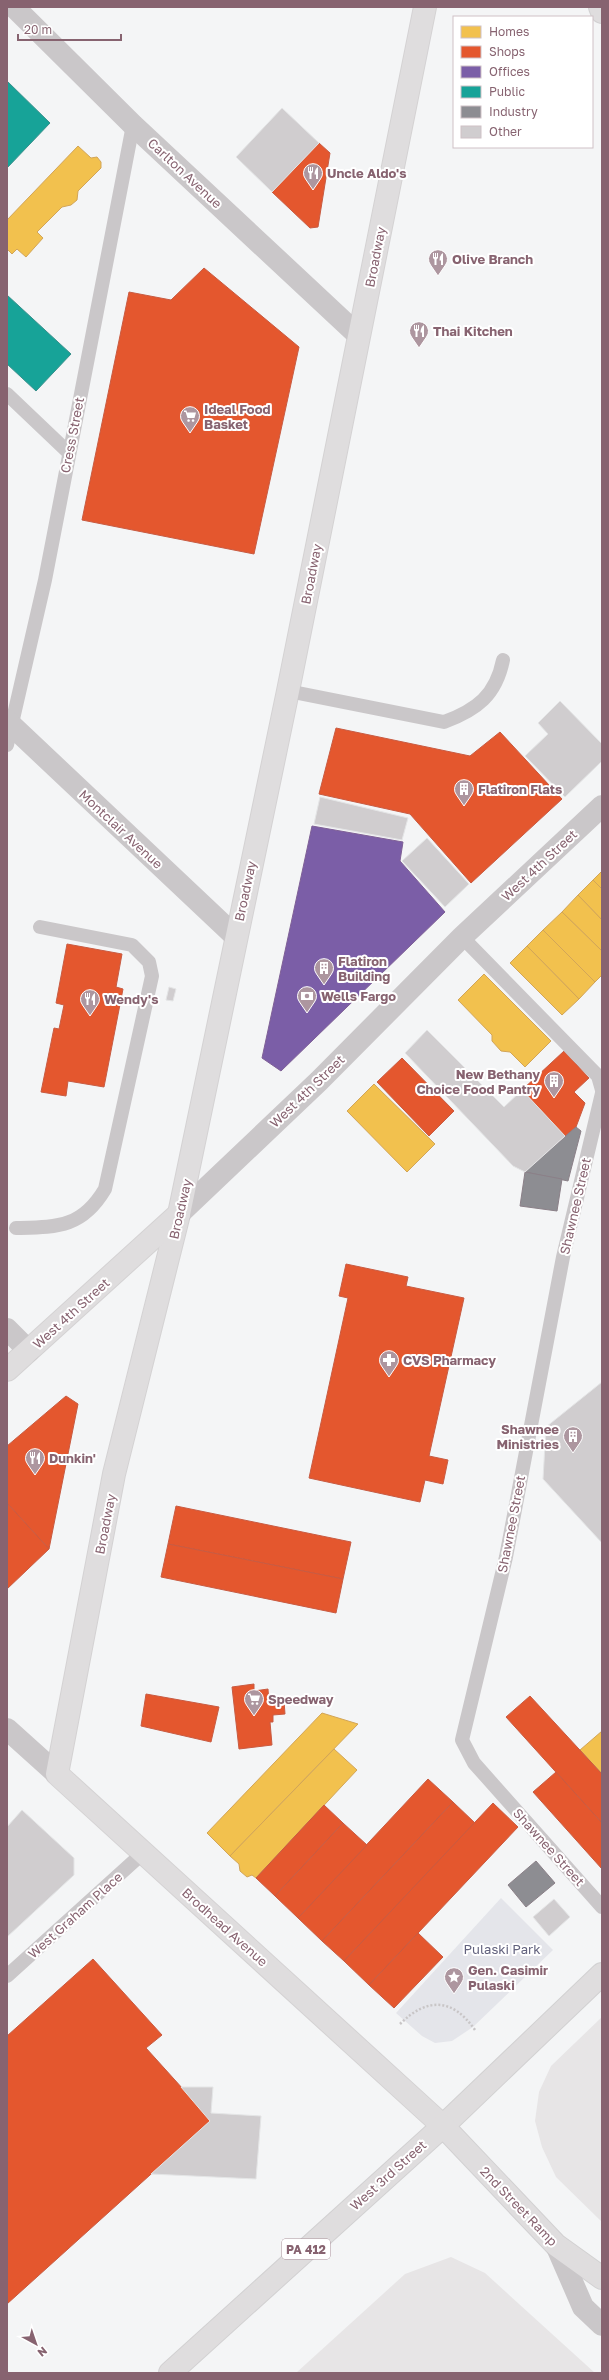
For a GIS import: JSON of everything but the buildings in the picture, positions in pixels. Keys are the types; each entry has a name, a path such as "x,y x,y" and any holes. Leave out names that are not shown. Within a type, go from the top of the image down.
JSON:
{"main road":[{"name":"Broadway","path":"57,1774 114,1474 179,1214 288,691 424,7"},
{"path":"600,7 602,12"},
{"name":"West 4th Street","path":"7,1370 179,1214"},
{"name":"Brodhead Avenue","path":"57,1774 443,2126"},
{"name":"West 3rd Street","path":"170,2373 443,2126 602,1974"},
{"name":"2nd Street Ramp","path":"443,2126 556,2245 602,2278"}],"street":[{"name":"Carlton Avenue","path":"14,7 133,125 359,336"},
{"name":"Montclair Avenue","path":"8,730 236,937"},
{"name":"West 4th Street","path":"179,1214 319,1081 462,937 602,806"},
{"path":"7,1329 29,1351"},
{"name":"Brodhead Avenue","path":"7,1729 57,1774"},
{"path":"556,2245 583,2307 602,2325"}],"lane":[{"name":"Cress Street","path":"8,730 45,580 133,125"},
{"path":"7,394 69,453"},
{"path":"288,691 444,722 466,714 485,699 499,678 503,660"},
{"path":"16,1228 56,1227 72,1221 93,1206 105,1189 152,976 149,962 132,945 40,927"},
{"path":"462,937 598,1076 602,1090"},
{"name":"Shawnee Street","path":"602,1093 562,1257 506,1556 462,1740 474,1763 602,1907"},
{"name":"West Graham Place","path":"7,1976 143,1853"}],"path":[{"path":"400,2024 418,2009 436,2003 447,2006 461,2015 475,2030"}],"shaded area":[{"path":"602,2017 602,2222 556,2177 542,2147 535,2121 539,2092 551,2066"},
{"path":"451,2257 485,2273 595,2373 296,2373 405,2274"}],"green space":[{"name":"Pulaski Park","path":"501,1898 553,1950 473,2027 452,2041 435,2043 422,2036 396,2013"}],"place":[{"name":"Uncle Aldo's","path":"313,190"},
{"name":"Olive Branch","path":"438,276"},
{"name":"Thai Kitchen","path":"419,348"},
{"name":"Ideal Food Basket","path":"190,433"},
{"name":"Flatiron Flats","path":"464,806"},
{"name":"Flatiron Building","path":"324,985"},
{"name":"Wells Fargo","path":"307,1013"},
{"name":"Wendy's","path":"90,1016"},
{"name":"New Bethany Choice Food Pantry","path":"554,1098"},
{"name":"CVS Pharmacy","path":"389,1377"},
{"name":"Shawnee Ministries","path":"573,1453"},
{"name":"Dunkin'","path":"35,1475"},
{"name":"Speedway","path":"254,1716"},
{"name":"Gen. Casimir Pulaski","path":"454,1994"}]}
